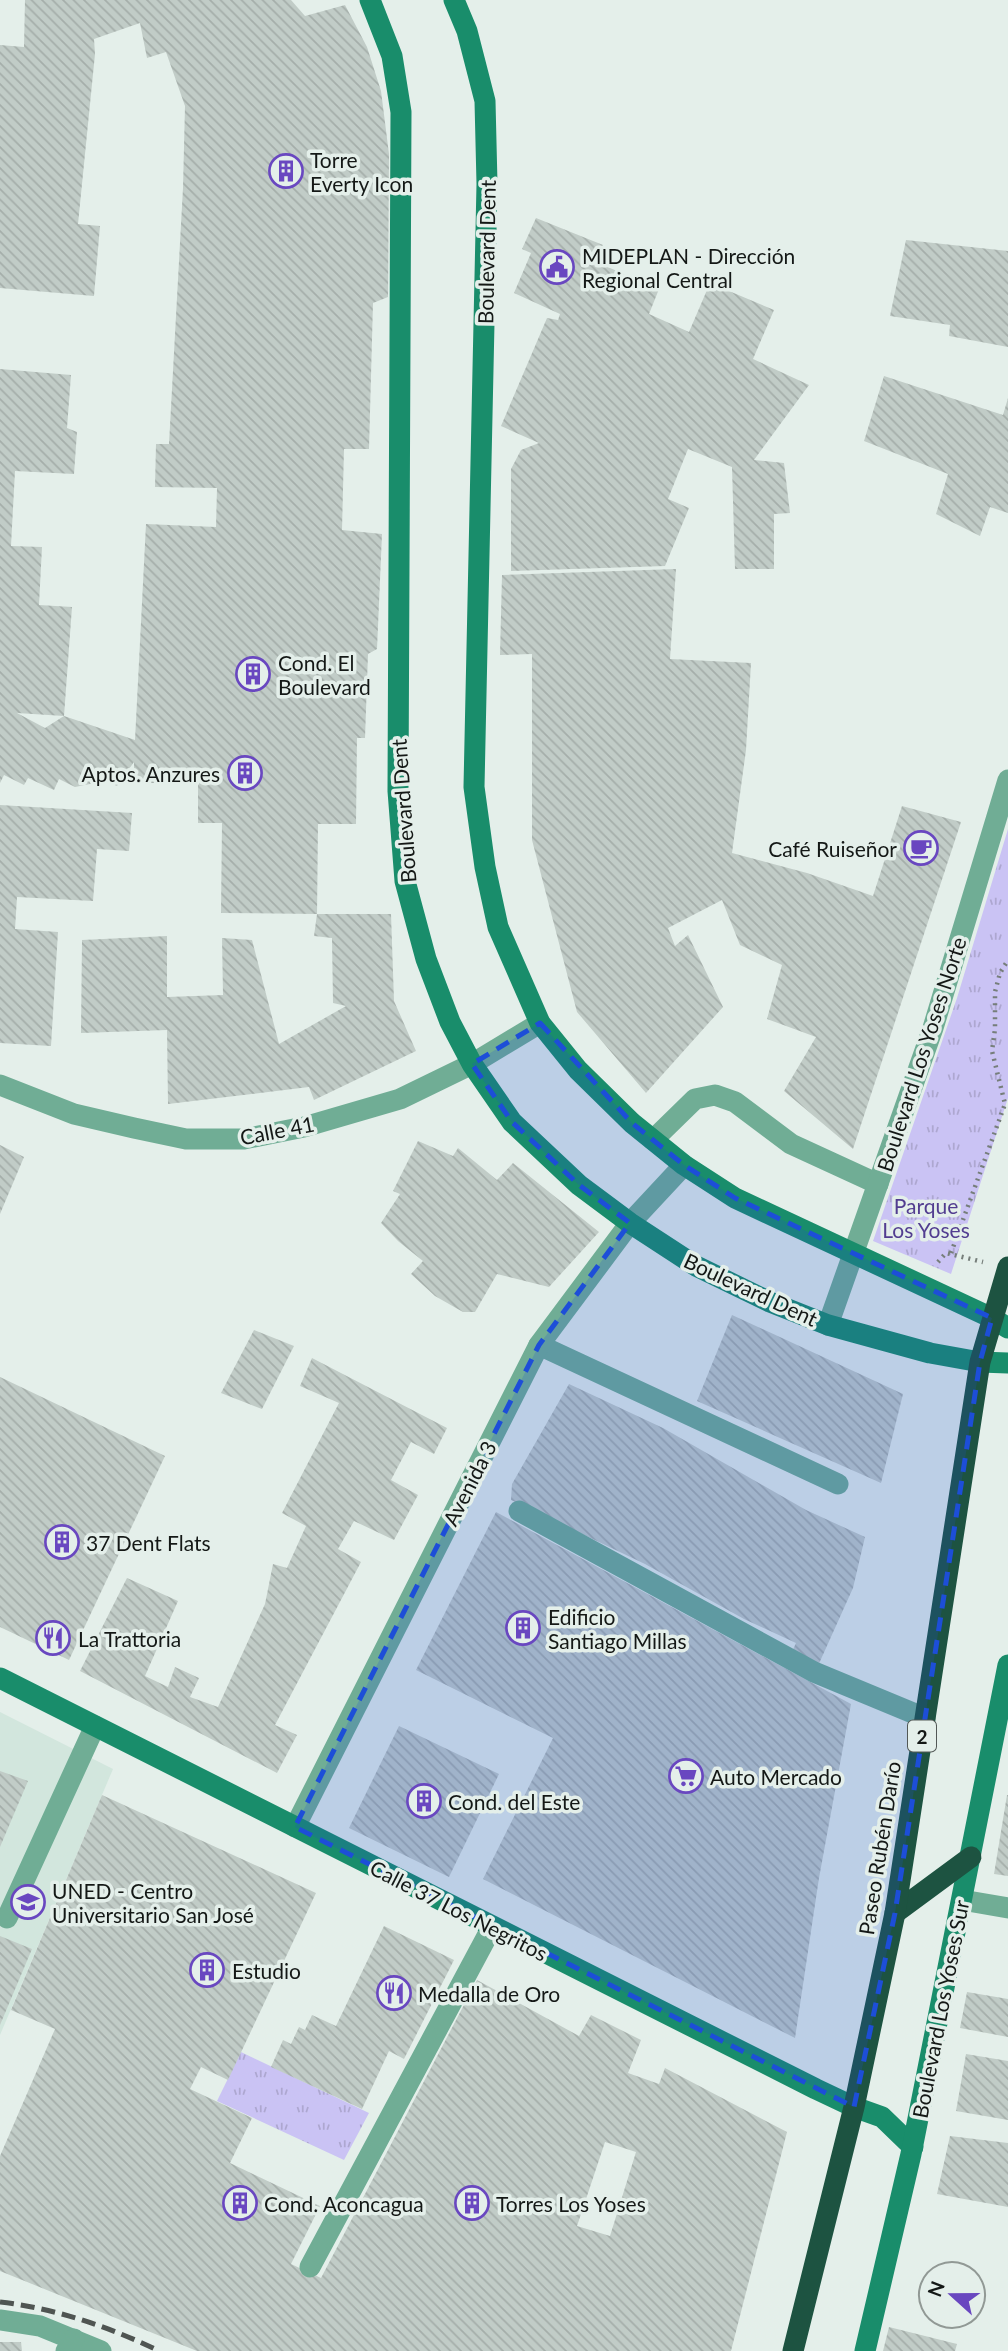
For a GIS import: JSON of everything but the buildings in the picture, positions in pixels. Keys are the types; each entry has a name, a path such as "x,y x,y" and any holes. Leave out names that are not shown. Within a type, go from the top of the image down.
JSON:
{"highway":[{"name":"Paseo Rubén Darío","path":"793,2351 854,2107 895,1913 980,1362 1000,1323 1008,1268"},
{"path":"895,1913 971,1857"}],"street":[{"name":"Boulevard Dent","path":"370,0 392,56 401,112 398,791 405,881 426,959 450,1022 472,1064 512,1122 579,1185 630,1223 696,1266 828,1325 949,1358 1008,1363"},
{"name":"Boulevard Dent","path":"454,0 467,32 485,101 488,184 474,787 485,867 498,927 540,1023 578,1070 632,1123 684,1165 735,1198 1000,1323"},
{"name":"Boulevard Los Yoses Norte","path":"828,1325 933,1028 1008,780"},
{"name":"Calle 41","path":"0,1085 74,1114 134,1128 186,1139 244,1139 304,1127 400,1099 472,1064 540,1023"},
{"path":"653,1140 695,1099 715,1095 735,1102 791,1144 878,1184"},
{"name":"Avenida 3","path":"295,1827 539,1345 630,1223 684,1165"},
{"path":"539,1345 838,1484"},
{"path":"519,1511 814,1672 925,1718"},
{"name":"Boulevard Los Yoses Sur","path":"866,2351 913,2147 1008,1665"},
{"name":"Calle 37 Los Negritos","path":"0,1678 492,1927 854,2107 882,2117 913,2147"},
{"path":"8,1918 95,1726"},
{"path":"962,1900 1008,1908"},
{"path":"310,2267 492,1927"},
{"path":"0,2320 40,2326 70,2345 101,2351"}],"path":[{"path":"951,1253 1005,1104 992,1051 995,992 1000,973 1008,960"},
{"path":"928,1289 940,1256 946,1252 1008,1268"}],"highlighted area":[{"path":"540,1023 632,1123 684,1165 735,1198 992,1318 980,1362 895,1913 854,2107 295,1827 539,1345 630,1223 579,1185 512,1122 472,1064"}],"shaded area":[{"name":"UNED - Centro Universitario San José","path":"0,1712 113,1769 0,2035"}],"green space":[{"name":"Parque Los Yoses","path":"1008,829 1008,1098 951,1274 873,1241 957,998"},
{"path":"241,2052 369,2113 344,2160 217,2101"}],"railway":[{"path":"0,2302 81,2320 159,2351"}],"place":[{"name":"Torre Everty Icon","path":"286,171"},
{"name":"MIDEPLAN - Dirección Regional Central","path":"557,267"},
{"name":"Cond. El Boulevard","path":"253,674"},
{"name":"Aptos. Anzures","path":"245,773"},
{"name":"Café Ruiseñor","path":"921,848"},
{"name":"37 Dent Flats","path":"62,1542"},
{"name":"Edificio Santiago Millas","path":"523,1628"},
{"name":"La Trattoria","path":"53,1638"},
{"name":"Auto Mercado","path":"686,1776"},
{"name":"Cond. del Este","path":"424,1801"},
{"name":"UNED - Centro Universitario San José","path":"28,1902"},
{"name":"Estudio","path":"207,1970"},
{"name":"Medalla de Oro","path":"394,1993"},
{"name":"Cond. Aconcagua","path":"240,2203"},
{"name":"Torres Los Yoses","path":"472,2203"}]}
